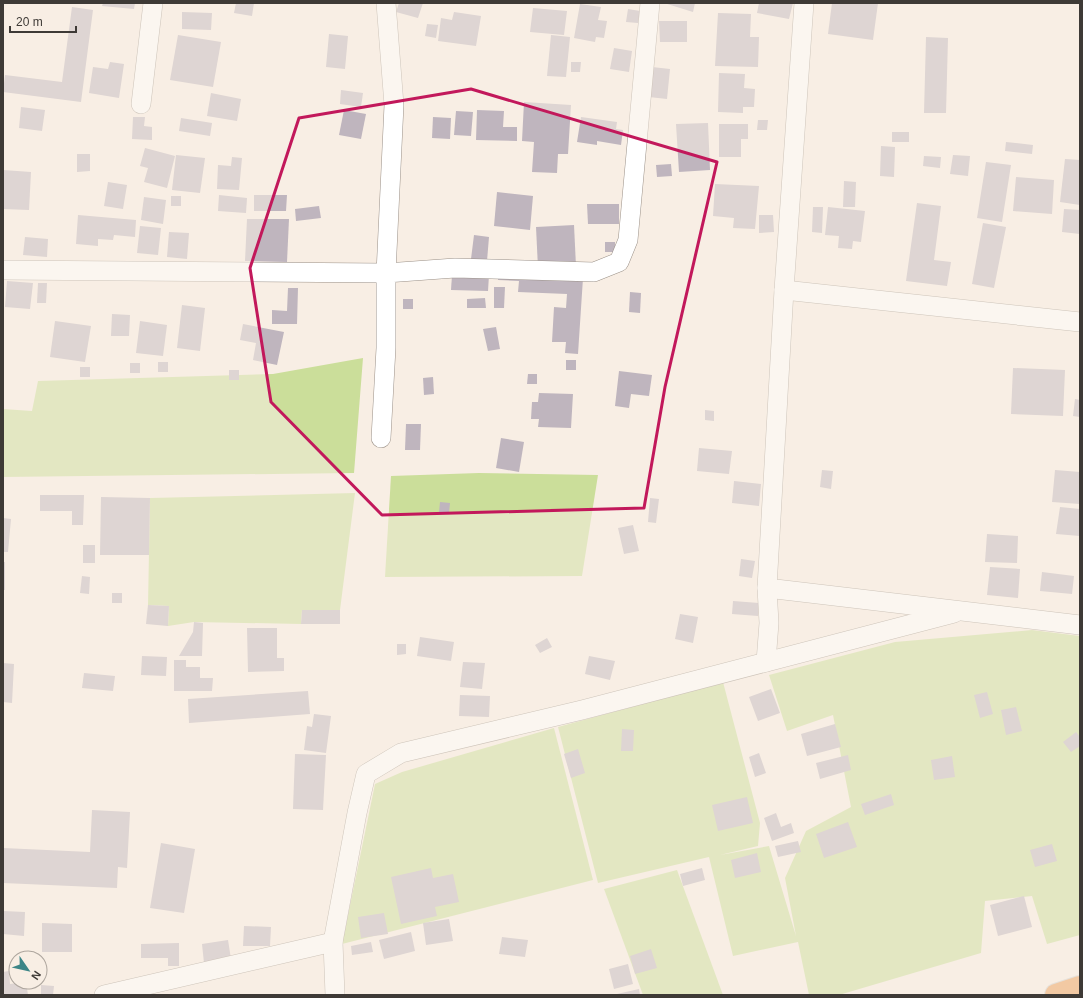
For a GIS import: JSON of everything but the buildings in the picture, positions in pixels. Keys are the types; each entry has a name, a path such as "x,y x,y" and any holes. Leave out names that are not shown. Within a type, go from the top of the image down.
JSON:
{"highway":[{"path":"1056,995 1080,987"}],"street":[{"path":"141,104 153,3"},
{"path":"381,438 386,348 386,273 394,105 386,3"},
{"path":"3,270 386,273 455,268 594,272 619,262 628,240 650,3"},
{"path":"766,662 768,623 767,588 784,290 804,3"},
{"path":"784,290 1080,322"},
{"path":"767,588 965,610 1080,625"},
{"path":"335,995 333,942 357,812 366,774 401,753 582,710 965,610"},
{"path":"104,995 333,942"}],"highlighted area":[{"path":"471,89 717,162 665,387 644,508 382,515 271,402 250,268 299,118"}],"green space":[{"path":"363,358 354,473 3,477 3,409 32,411 38,381 273,374"},
{"path":"479,473 598,475 582,576 385,577 391,476"},
{"path":"355,493 340,610 302,610 301,624 194,622 168,626 169,606 148,605 150,498"},
{"path":"1032,630 1080,636 1080,935 1047,944 1032,896 985,901 981,953 839,995 809,995 798,942 733,956 709,857 598,883 558,727 723,682 760,823 758,846 720,855 769,846 796,936 785,878 806,831 851,807 833,715 787,731 769,675 895,642"},
{"path":"554,728 593,880 342,944 375,784 402,772"},
{"path":"677,870 723,995 643,995 604,889"}]}
